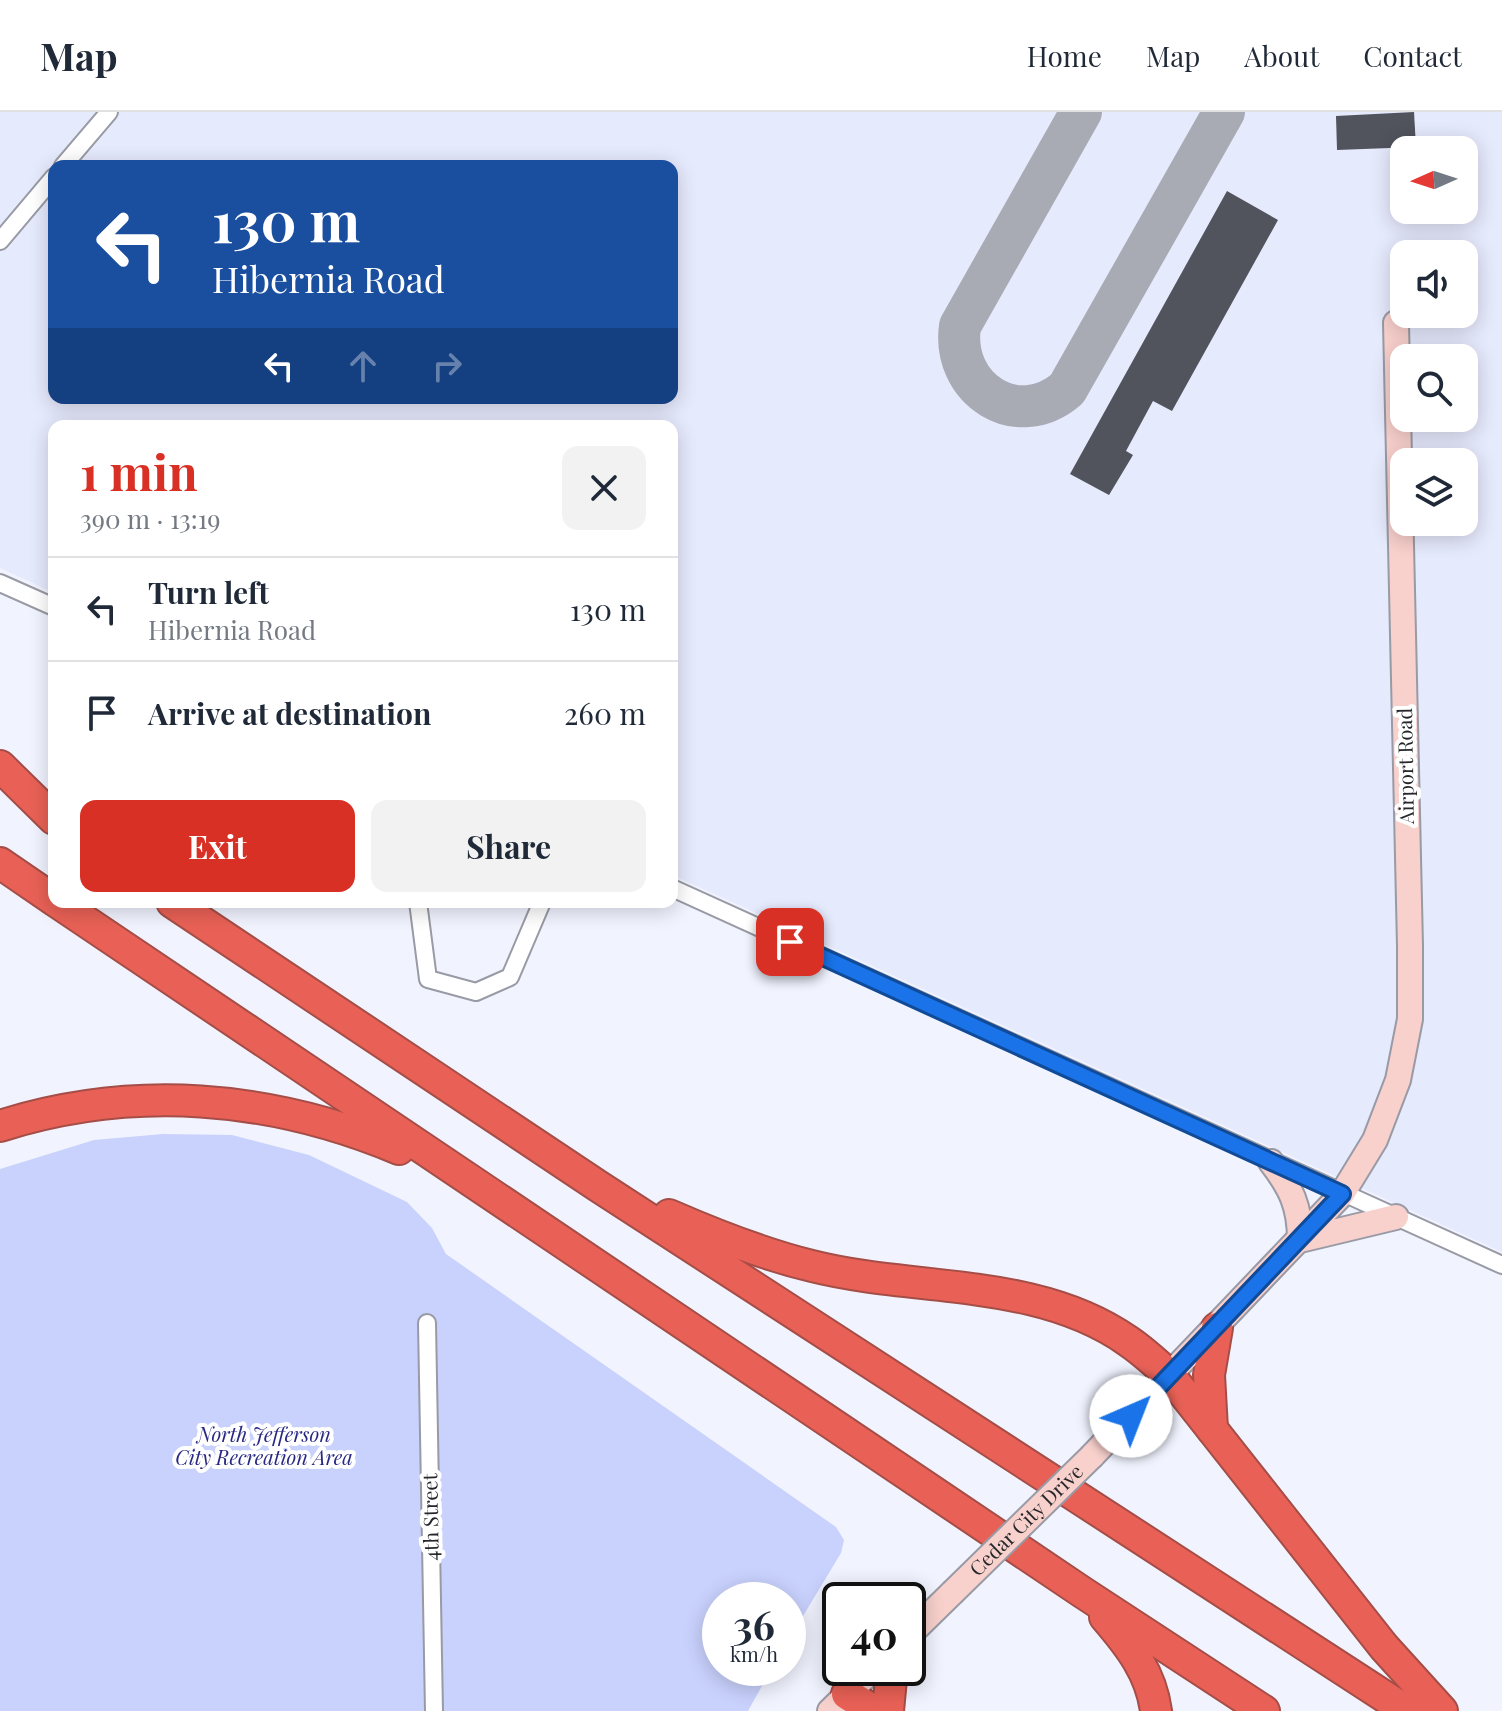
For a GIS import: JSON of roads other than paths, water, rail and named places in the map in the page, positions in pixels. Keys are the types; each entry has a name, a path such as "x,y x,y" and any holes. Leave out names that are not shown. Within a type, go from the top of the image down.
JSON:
{"highway":[{"path":"0,766 48,815"},
{"path":"0,787 48,817"},
{"path":"0,863 48,896"},
{"path":"66,908 1082,1592 1264,1711"},
{"path":"181,908 598,1186 1407,1711"},
{"path":"0,1126 55,1109 116,1101 170,1100 273,1108 361,1133 460,1174"},
{"path":"598,1186 738,1245 814,1267 1017,1296 1076,1315 1127,1340 1170,1376 1384,1647 1442,1711"},
{"path":"1212,1429 1209,1375 1217,1328"},
{"path":"1082,1592 1141,1664 1153,1690 1156,1711"},
{"path":"888,1711 890,1686"},
{"path":"844,1705 874,1711"}],"street":[{"path":"68,160 109,112"},
{"path":"0,241 48,184"},
{"name":"Airport Road","path":"1342,1194 1375,1140 1398,1080 1410,1019 1396,328"},
{"path":"0,583 48,604"},
{"path":"678,891 1502,1265"},
{"path":"419,908 428,979 476,992 510,977 539,908"},
{"path":"1271,1162 1291,1188 1300,1211 1300,1240 1396,1217"},
{"name":"Cedar City Drive","path":"926,1618 1092,1456 1342,1194"},
{"name":"4th Street","path":"427,1323 434,1711"},
{"path":"844,1705 859,1686"}],"park label":[{"name":"North Jefferson City Recreation Area","path":"264,1446"}]}
